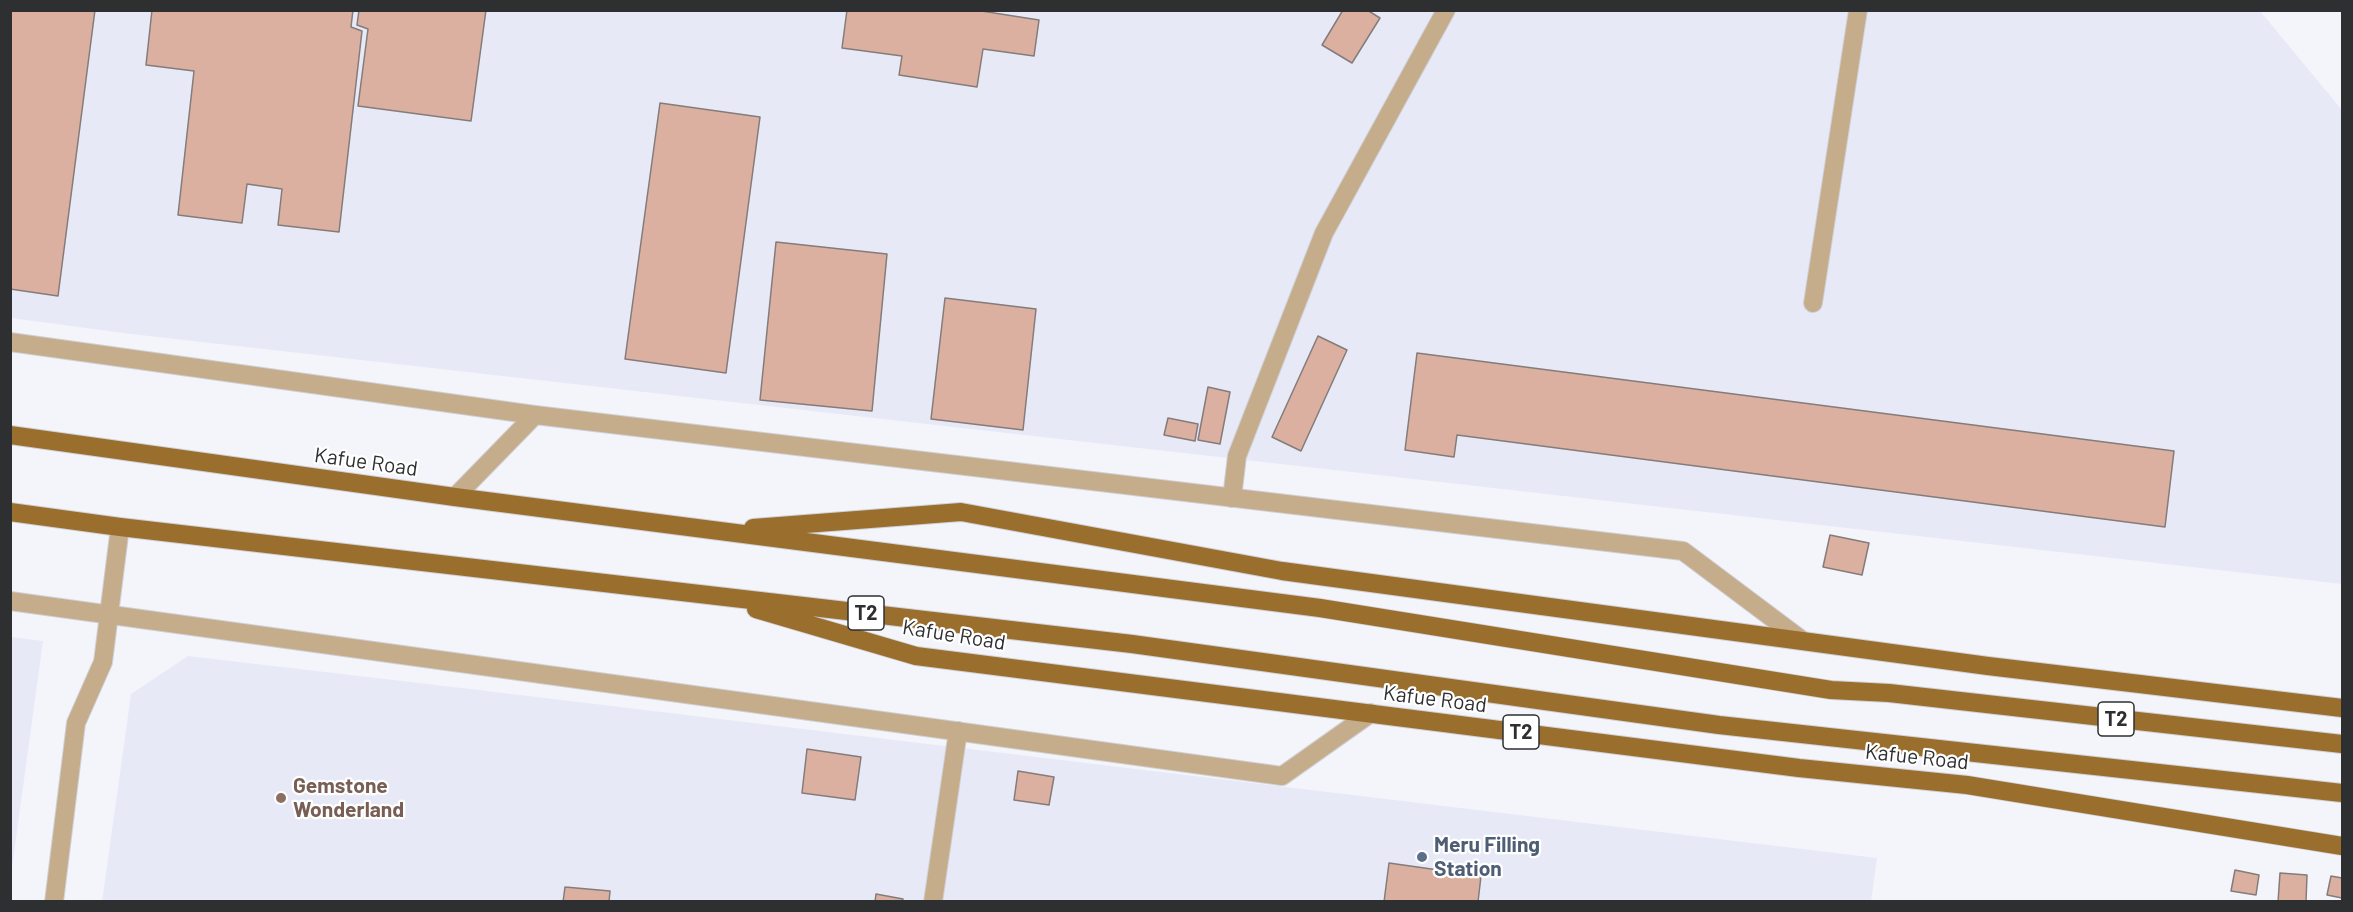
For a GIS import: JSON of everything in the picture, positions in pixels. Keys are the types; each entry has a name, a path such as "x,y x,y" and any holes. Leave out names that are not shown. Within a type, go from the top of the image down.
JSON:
{"main road":[{"name":"Kafue Road","path":"10,435 455,497 1320,608 1831,690 1889,693 2343,744"},
{"name":"Kafue Road","path":"10,512 120,527 1132,644 1719,725 2343,792"},
{"name":"Kafue Road","path":"716,531 961,512 1282,571 1988,666 2343,708"},
{"name":"Kafue Road","path":"706,595 916,656 1799,768 1967,785 2343,846"}],"street":[{"path":"1232,498 1236,456 1324,233 1446,10"},
{"path":"1814,303 1858,10"},
{"path":"10,342 535,415 1683,551 1803,641"},
{"path":"455,497 535,415"},
{"path":"54,902 76,723 103,662 120,527"},
{"path":"10,600 1282,776 1371,713"},
{"path":"933,902 958,731"}],"shaded area":[{"path":"11,11 2260,11 2342,110 2342,584 131,334 11,318"},
{"path":"10,637 43,641 11,875"},
{"path":"188,656 1877,858 1871,902 102,902 131,694"}],"building":[{"path":"10,10 95,10 58,296 10,289"},
{"path":"152,10 353,10 351,27 362,31 339,232 278,225 282,189 247,184 242,223 178,215 194,71 146,65"},
{"path":"359,10 486,10 471,121 358,106 368,29 357,25"},
{"path":"847,10 975,10 1039,20 1034,56 983,49 977,87 899,75 902,56 842,48"},
{"path":"1343,10 1367,10 1380,18 1352,63 1322,45"},
{"path":"660,103 760,117 726,373 625,359"},
{"path":"776,242 887,254 872,411 760,400"},
{"path":"945,298 1036,309 1023,430 931,419"},
{"path":"1318,336 1347,350 1301,451 1272,437"},
{"path":"1417,353 2174,451 2165,527 1457,435 1454,457 1405,450"},
{"path":"1208,387 1230,392 1220,444 1198,440"},
{"path":"1168,418 1198,424 1195,441 1164,435"},
{"path":"1830,535 1869,543 1862,575 1823,567"},
{"path":"807,749 861,757 855,800 802,793"},
{"path":"1018,771 1054,777 1049,805 1014,800"},
{"path":"1389,863 1481,876 1478,902 1384,902"},
{"path":"2235,870 2259,875 2256,895 2231,891"},
{"path":"2280,873 2307,875 2306,902 2278,902"},
{"path":"2331,876 2342,878 2342,898 2327,895"},
{"path":"565,887 610,891 609,902 563,902"},
{"path":"876,894 903,899 902,902 875,902"}],"place":[{"name":"Gemstone Wonderland","path":"281,798"},
{"name":"Meru Filling Station","path":"1422,857"}]}
